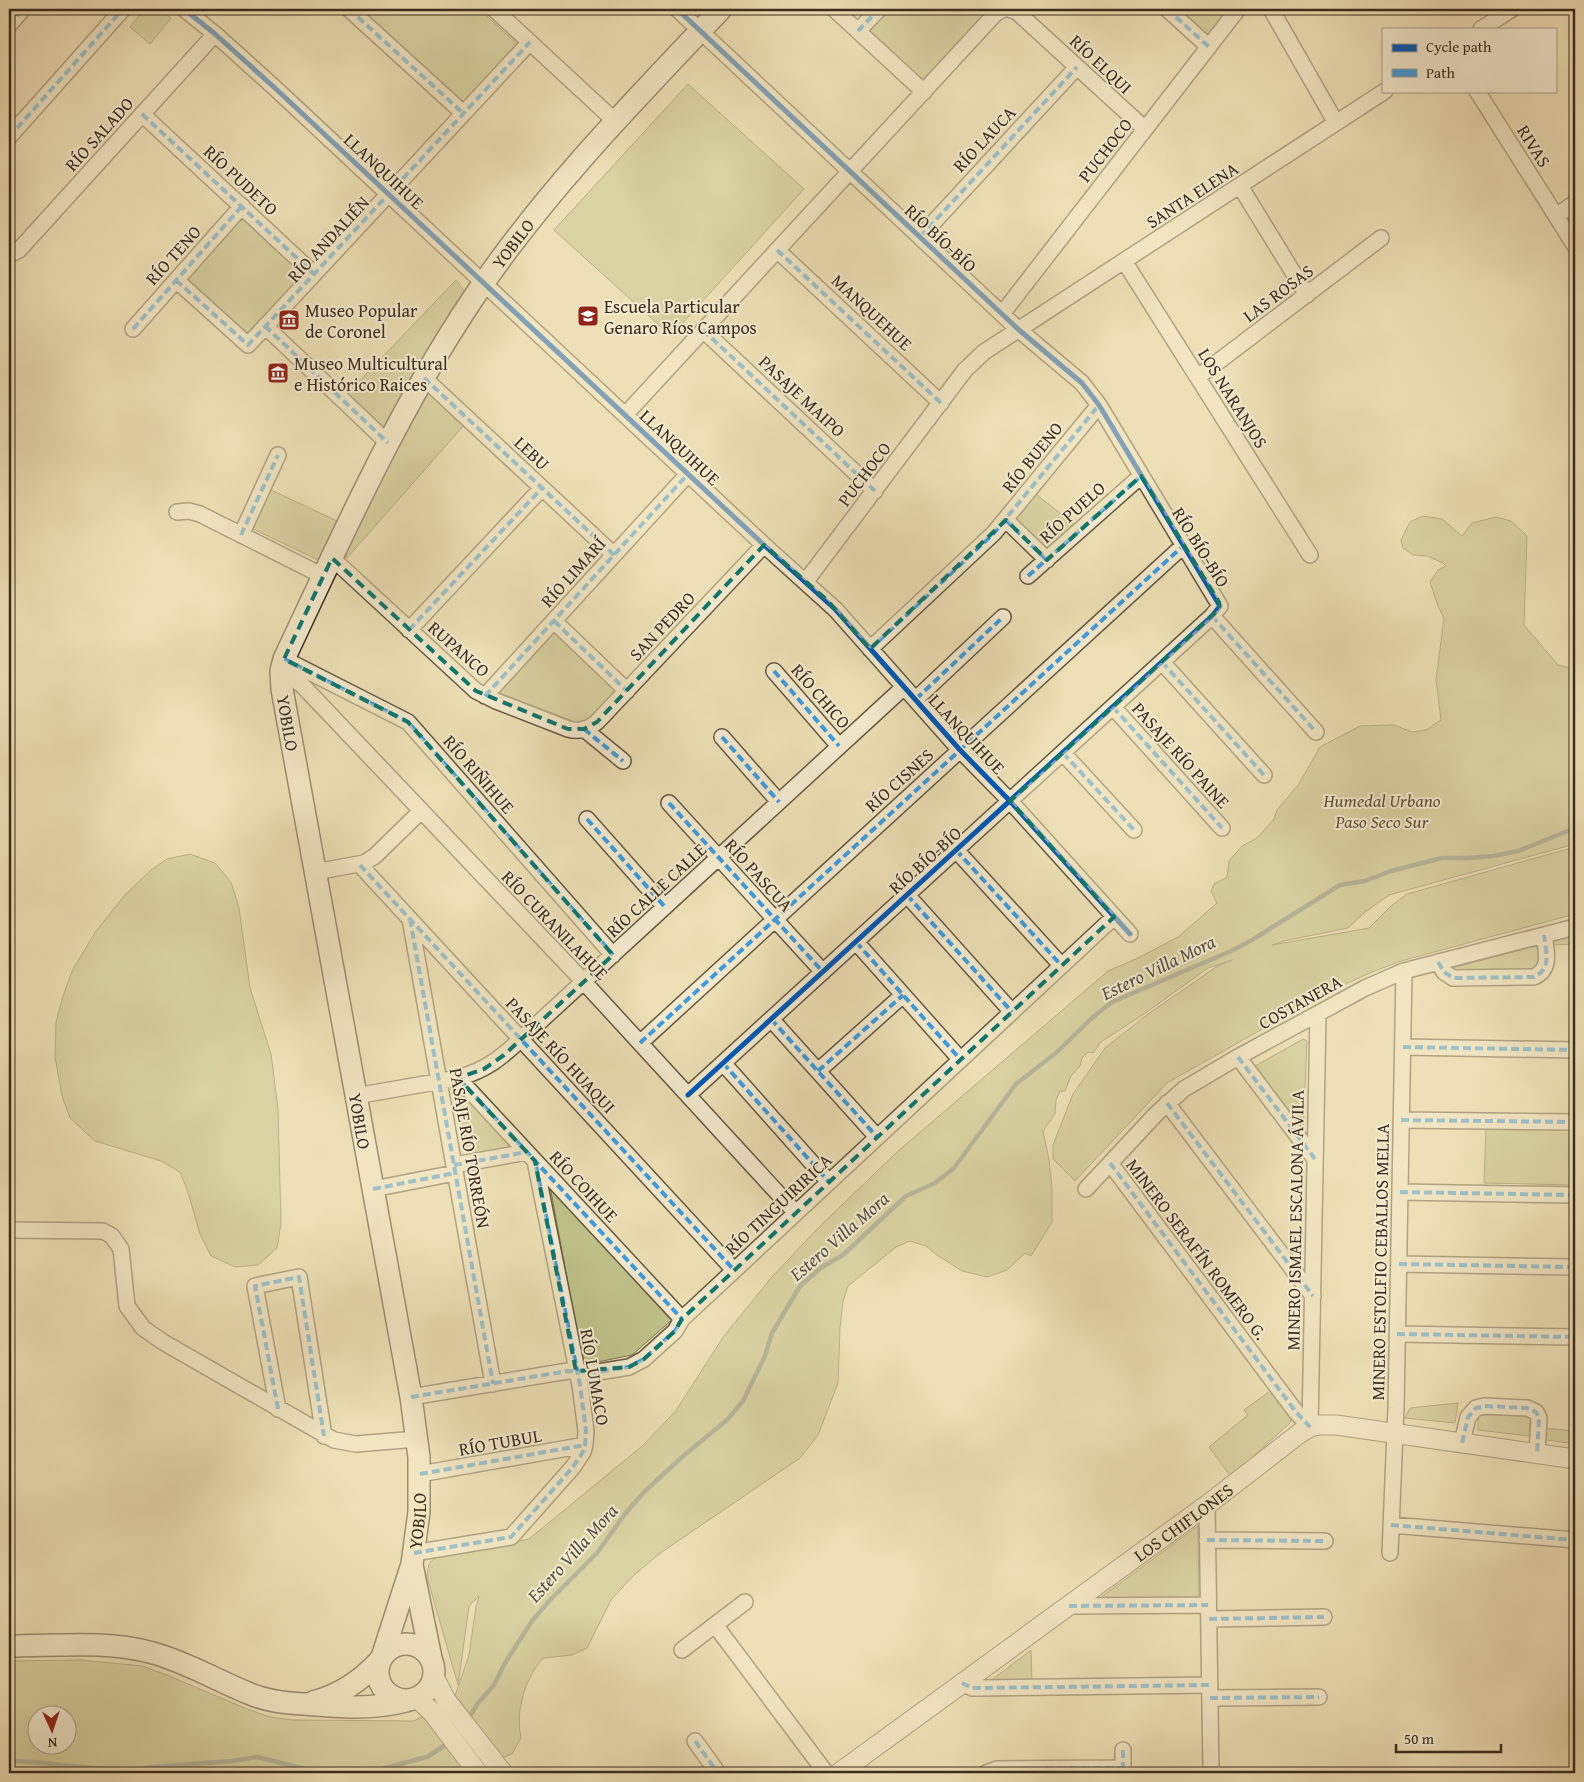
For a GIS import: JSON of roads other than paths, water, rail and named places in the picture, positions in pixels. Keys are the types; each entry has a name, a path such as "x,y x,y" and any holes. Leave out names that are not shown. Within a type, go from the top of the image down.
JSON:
{"main road":[{"name":"YOBILO","path":"418,1704 392,1697 382,1688 377,1674 413,1559 419,1512 420,1474 417,1439 411,1397 282,689 283,665 388,443 424,378 483,283 534,215 615,121 720,9"},
{"name":"YOBILO","path":"413,1559 432,1668"},
{"name":"YOBILO","path":"303,1704 334,1695 347,1688 359,1680 394,1646 408,1644 421,1648 432,1668"},
{"name":"YOBILO","path":"9,1646 94,1645 133,1648 168,1657 263,1699 284,1703 366,1708 418,1704"},
{"path":"418,1704 428,1690 432,1668"}],"street":[{"path":"9,25 23,9"},
{"path":"9,137 123,9"},
{"name":"LLANQUIHUE","path":"184,9 215,34 836,610 960,750 1010,801 1130,934"},
{"path":"494,9 615,121"},
{"name":"RÍO BÍO-BÍO","path":"677,9 1018,330 1090,392 1219,602 1219,609 1212,616 688,1095"},
{"path":"834,9 924,92"},
{"path":"858,31 879,9"},
{"path":"625,415 996,13 1004,9"},
{"name":"RÍO ELQUI","path":"1009,9 1018,12 1145,130"},
{"path":"1167,9 1208,47"},
{"name":"PUCHOCO","path":"1002,314 1238,9"},
{"path":"1271,9 1336,123"},
{"path":"1483,28 1512,9"},
{"path":"351,10 463,113"},
{"name":"RÍO SALADO","path":"9,255 19,250 215,34"},
{"name":"RÍO ANDALIÉN","path":"176,280 248,345 530,42"},
{"name":"RÍO LAUCA","path":"920,237 1077,67"},
{"name":"SANTA ELENA","path":"1018,330 1383,92"},
{"name":"RIVAS","path":"1478,92 1575,246"},
{"name":"RÍO PUDETO","path":"142,114 314,274"},
{"path":"1240,186 1307,294"},
{"path":"1556,216 1575,203"},
{"name":"RÍO TENO","path":"133,329 242,206"},
{"name":"LAS ROSAS","path":"1198,377 1381,238"},
{"name":"MANQUEHUE","path":"778,250 941,402"},
{"name":"LOS NARANJOS","path":"1124,261 1310,555"},
{"path":"265,326 388,443"},
{"name":"PASAJE MAIPO","path":"703,330 875,491"},
{"name":"PUCHOCO","path":"806,582 974,361 1018,330"},
{"name":"LEBU","path":"424,378 614,555"},
{"name":"RÍO BUENO","path":"870,649 994,533 1099,406"},
{"path":"241,535 278,455"},
{"name":"RÍO LIMARÍ","path":"485,696 688,474"},
{"name":"RÍO PUELO","path":"1028,576 1141,476"},
{"path":"409,630 542,488"},
{"name":"RUPANCO","path":"177,512 190,511 200,514 241,535 328,567 409,630 476,691 568,729 584,730"},
{"path":"1006,520 1046,560"},
{"name":"SAN PEDRO","path":"584,730 597,722 764,545"},
{"name":"RÍO CISNES","path":"640,1043 1184,545"},
{"path":"1212,616 1316,732"},
{"path":"916,700 1003,618"},
{"path":"554,621 627,691"},
{"path":"1162,662 1264,775"},
{"name":"RÍO CURANILAHUE","path":"283,665 584,982 796,1213"},
{"name":"RÍO RIÑIHUE","path":"283,665 399,716 412,726 613,955"},
{"name":"RÍO CHICO","path":"774,671 840,746"},
{"name":"RÍO CALLE CALLE","path":"356,1096 458,1078 472,1074 492,1064 584,982 904,687"},
{"name":"PASAJE RÍO PAINE","path":"1113,707 1222,828"},
{"path":"584,730 623,761"},
{"path":"722,736 779,802"},
{"path":"1063,752 1134,830"},
{"name":"RÍO PASCUA","path":"669,803 823,972"},
{"path":"316,872 360,865 375,856 421,811"},
{"path":"586,819 665,907"},
{"path":"956,850 1061,966"},
{"name":"PASAJE RÍO HUAQUI","path":"360,865 734,1270"},
{"path":"907,896 1012,1012"},
{"name":"RÍO TINGUIRIRICA","path":"411,1397 576,1371 598,1372 634,1365 644,1359 675,1331 682,1319 734,1270 1114,917"},
{"name":"PASAJE RÍO TORREÓN","path":"410,919 493,1384"},
{"name":"COSTANERA","path":"1086,1189 1167,1103 1184,1089 1238,1057 1365,988 1404,971 1575,927"},
{"path":"1438,962 1447,975 1456,978 1534,977 1542,972 1546,964 1544,936"},
{"path":"856,942 960,1059"},
{"name":"MINERO ESTOLFIO CEBALLOS MELLA","path":"1390,1554 1395,1434 1404,971"},
{"path":"818,1071 903,995"},
{"name":"MINERO ISMAEL ESCALONA ÁVILA","path":"1310,1427 1318,1014"},
{"path":"771,1019 877,1137"},
{"path":"1402,1047 1575,1050"},
{"path":"1238,1057 1315,1159"},
{"path":"723,1063 829,1182"},
{"name":"RÍO COIHUE","path":"458,1078 682,1319"},
{"path":"1167,1103 1313,1296"},
{"path":"1401,1120 1575,1122"},
{"path":"373,1189 455,1169 531,1156"},
{"name":"RÍO LUMACO","path":"413,1559 511,1537 573,1467 585,1446 586,1431 580,1385 531,1156"},
{"name":"MINERO SERAFÍN ROMERO G.","path":"1110,1163 1296,1412 1310,1427"},
{"path":"1400,1192 1575,1195"},
{"path":"9,1230 103,1231 112,1236 121,1249 127,1306 143,1328 163,1342 222,1374 324,1436 334,1440 356,1444 417,1439"},
{"path":"1398,1264 1575,1267"},
{"path":"278,1408 255,1286 299,1277 324,1436"},
{"path":"1397,1334 1575,1337"},
{"path":"1462,1443 1468,1417 1476,1408 1484,1406 1527,1408 1536,1412 1539,1418 1537,1454"},
{"path":"1310,1427 1328,1424 1575,1459"},
{"name":"LOS CHIFLONES","path":"839,1773 1207,1505 1310,1427"},
{"name":"RÍO TUBUL","path":"420,1474 585,1446"},
{"path":"1207,1505 1211,1773"},
{"path":"1391,1525 1575,1540"},
{"path":"1208,1540 1325,1541"},
{"path":"682,1650 745,1602"},
{"path":"1069,1606 1324,1618"},
{"path":"715,1625 826,1773"},
{"path":"432,1668 446,1700 498,1768"},
{"path":"962,1684 972,1688 1210,1692 1319,1697"},
{"path":"418,1704 478,1773"},
{"path":"695,1741 718,1773"},
{"path":"986,1773 997,1769 1027,1771 1123,1771 1123,1750"}],"waterway":[{"name":"Estero Villa Mora","path":"467,1721 478,1703 494,1685 505,1663 532,1621 550,1600 597,1553 625,1514 644,1492 682,1457 727,1420 743,1401 765,1356 772,1333 800,1286 822,1267 843,1255 906,1196 935,1183 954,1168 1016,1084 1057,1052 1092,1018 1112,1002 1231,951 1252,940 1340,885 1365,881 1391,871 1442,858 1493,856 1518,851 1575,828"},
{"name":"Estero Villa Mora","path":"118,1773 152,1767 232,1761 257,1757 322,1773 377,1770 427,1757 450,1742"},
{"path":"9,1761 122,1771"}],"place":[{"name":"Escuela Particular Genaro Ríos Campos","path":"588,316"},
{"name":"Museo Popular de Coronel","path":"289,320"},
{"name":"Museo Multicultural e Histórico Raices","path":"278,373"}],"park label":[{"name":"Humedal Urbano Paso Seco Sur","path":"1382,810"}]}
